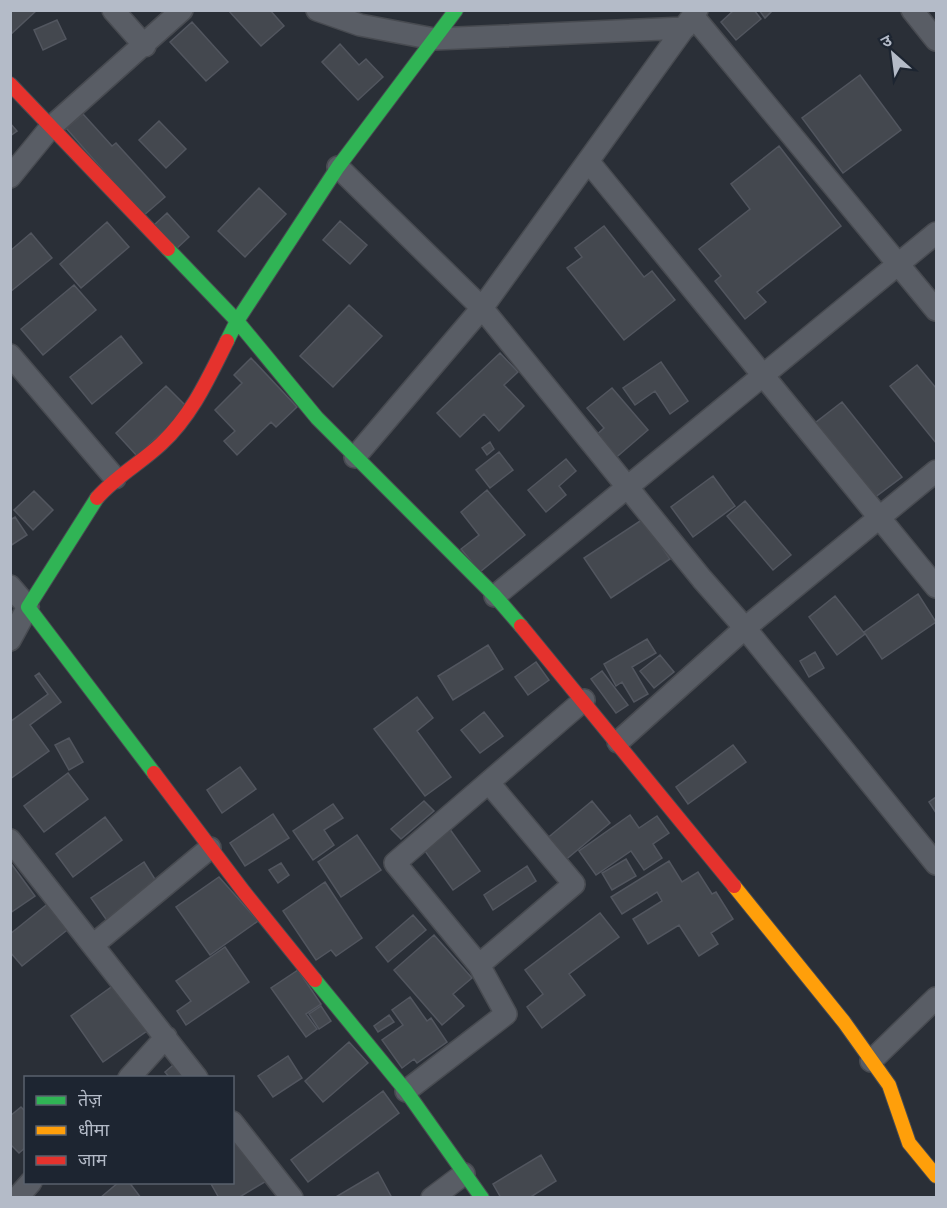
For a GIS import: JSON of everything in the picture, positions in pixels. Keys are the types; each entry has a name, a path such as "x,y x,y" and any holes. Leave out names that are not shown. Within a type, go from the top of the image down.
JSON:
{"street":[{"path":"113,10 145,46"},
{"path":"10,177 50,128 183,10"},
{"path":"317,10 360,25 434,39 691,18"},
{"path":"10,640 90,505 115,478 161,444 178,427 210,379 237,321 338,167 456,10"},
{"path":"912,10 936,40"},
{"path":"355,457 482,308 691,18"},
{"path":"691,18 900,263 936,310"},
{"path":"10,84 237,321 317,418 495,596 584,700 844,1022 889,1085 909,1143 936,1176"},
{"path":"588,161 936,587"},
{"path":"338,167 482,308 936,864"},
{"path":"495,596 936,233"},
{"path":"10,355 115,478"},
{"path":"618,742 745,628 936,471"},
{"path":"10,586 210,848 406,1091 482,1197"},
{"path":"406,1091 507,1014 479,965 395,863 584,700"},
{"path":"479,965 574,884 489,783"},
{"path":"10,840 196,1076"},
{"path":"93,945 210,848"},
{"path":"871,1061 936,998"},
{"path":"130,1076 166,1037"},
{"path":"234,1124 292,1197"},
{"path":"432,1197 464,1174"},
{"path":"17,1197 29,1184"}],"building":[{"path":"10,10 37,10 10,35"},
{"path":"228,10 270,10 284,26 261,46"},
{"path":"734,10 754,10 761,19 736,40 721,22"},
{"path":"759,10 773,10 765,18"},
{"path":"57,20 66,39 43,50 34,30"},
{"path":"192,22 228,62 206,81 170,42"},
{"path":"340,44 359,65 366,59 383,77 358,100 322,62"},
{"path":"860,75 901,130 843,173 802,118"},
{"path":"83,114 112,146 116,143 165,197 143,216 66,128"},
{"path":"159,121 186,149 166,168 139,140"},
{"path":"10,123 17,131 10,136"},
{"path":"779,146 841,226 757,292 766,302 745,319 715,281 721,276 699,249 750,209 731,184"},
{"path":"259,188 286,214 245,257 218,231"},
{"path":"167,213 189,237 175,250 153,226"},
{"path":"340,221 367,245 350,264 323,240"},
{"path":"107,222 129,247 81,288 60,264"},
{"path":"604,226 644,277 652,271 675,300 624,340 567,268 582,257 575,248"},
{"path":"31,233 52,258 10,292 10,251"},
{"path":"74,285 96,310 43,355 21,329"},
{"path":"349,305 382,336 333,387 300,356"},
{"path":"121,336 142,363 92,404 70,377"},
{"path":"500,353 518,372 504,385 524,406 499,431 484,414 460,437 437,413"},
{"path":"251,358 297,407 276,427 271,422 237,455 224,441 235,431 215,410 242,383 234,375"},
{"path":"661,362 688,401 670,414 655,391 635,405 623,388"},
{"path":"917,365 936,388 936,443 890,386"},
{"path":"166,386 188,408 137,456 116,433"},
{"path":"612,388 648,430 612,461 593,438 604,428 587,408"},
{"path":"842,402 902,477 874,498 815,423"},
{"path":"490,442 494,449 487,455 482,448"},
{"path":"499,452 513,470 490,488 476,470"},
{"path":"566,459 576,471 559,486 566,495 546,512 528,490"},
{"path":"713,476 735,506 693,537 671,507"},
{"path":"487,490 525,535 480,572 461,549 479,535 461,512"},
{"path":"34,491 53,510 33,530 14,510"},
{"path":"745,501 791,555 773,570 727,516"},
{"path":"15,517 27,535 10,546 10,520"},
{"path":"643,519 670,559 611,598 584,558"},
{"path":"918,594 936,622 882,659 864,632"},
{"path":"835,596 865,634 837,655 809,617"},
{"path":"647,639 656,653 632,667 648,694 634,702 622,682 616,686 604,664"},
{"path":"488,645 503,669 453,700 438,676"},
{"path":"815,652 824,668 809,677 800,661"},
{"path":"660,655 674,672 654,688 640,671"},
{"path":"536,662 549,680 528,695 515,677"},
{"path":"602,671 628,705 616,713 591,679"},
{"path":"39,673 61,702 30,725 49,751 10,779 10,722 48,694 35,676"},
{"path":"417,697 433,718 417,731 451,777 425,796 374,729"},
{"path":"484,712 503,736 480,753 461,730"},
{"path":"69,738 83,762 69,770 55,745"},
{"path":"733,745 746,762 688,804 676,787"},
{"path":"240,767 256,789 222,813 207,790"},
{"path":"68,773 88,799 44,832 24,806"},
{"path":"936,797 936,813 929,802"},
{"path":"424,801 434,811 401,839 391,829"},
{"path":"592,801 610,823 563,862 545,840"},
{"path":"333,804 343,818 324,830 334,845 313,860 293,831"},
{"path":"273,814 289,838 245,866 230,843"},
{"path":"630,815 639,828 657,816 669,833 653,844 662,858 644,870 631,851 596,875 579,851"},
{"path":"105,817 122,840 73,877 56,854"},
{"path":"449,828 480,871 453,890 422,847"},
{"path":"357,835 381,870 341,897 318,862"},
{"path":"626,859 636,876 612,890 602,873"},
{"path":"669,861 682,882 698,872 712,894 716,892 733,919 711,933 718,944 699,956 679,925 648,944 633,919 662,901 657,892 622,914 611,897"},
{"path":"10,862 35,896 10,913"},
{"path":"144,862 160,887 108,922 91,898"},
{"path":"281,863 289,875 278,883 269,870"},
{"path":"527,866 536,881 493,910 484,895"},
{"path":"219,877 258,921 210,955 176,907"},
{"path":"325,882 362,938 336,956 331,950 316,960 283,911"},
{"path":"50,902 71,927 22,966 10,952 10,934"},
{"path":"600,913 619,937 569,974 585,995 542,1028 527,1007 543,994 525,970"},
{"path":"413,915 426,930 388,962 376,947"},
{"path":"434,935 472,978 453,994 464,1006 442,1025 394,970"},
{"path":"225,947 249,982 186,1025 177,1011 191,1001 176,981"},
{"path":"298,970 321,1004 306,1014 317,1029 306,1037 271,988"},
{"path":"114,985 147,1031 103,1062 71,1016"},
{"path":"410,997 427,1021 431,1018 447,1042 417,1063 414,1059 402,1068 382,1040 403,1025 392,1010"},
{"path":"321,1006 331,1021 319,1029 309,1014"},
{"path":"389,1015 394,1022 378,1032 374,1026"},
{"path":"349,1042 368,1063 323,1102 305,1081"},
{"path":"288,1056 302,1078 273,1097 258,1076"},
{"path":"179,1060 194,1076 168,1076 165,1072"},
{"path":"383,1091 399,1113 308,1182 291,1160"},
{"path":"21,1107 24,1110 24,1149 19,1153 10,1144 10,1116"},
{"path":"234,1138 268,1180 238,1198 219,1198 211,1184 234,1184"},
{"path":"541,1155 556,1181 529,1198 501,1198 493,1184"},
{"path":"378,1172 392,1198 334,1198"},
{"path":"117,1184 130,1184 141,1198 100,1198"}],"traffic: fast":[{"path":"227,341 237,321 338,167 456,10"},
{"path":"168,249 237,321 317,418 495,596 521,626"},
{"path":"97,498 28,607 154,773"},
{"path":"315,980 406,1091 482,1198"}],"traffic: slow":[{"path":"734,886 844,1022 889,1085 909,1143 936,1176"}],"traffic: jam":[{"path":"10,84 168,249"},
{"path":"97,498 112,483 153,451 182,421 227,341"},
{"path":"521,626 734,886"},
{"path":"154,773 244,892 315,980"}]}
